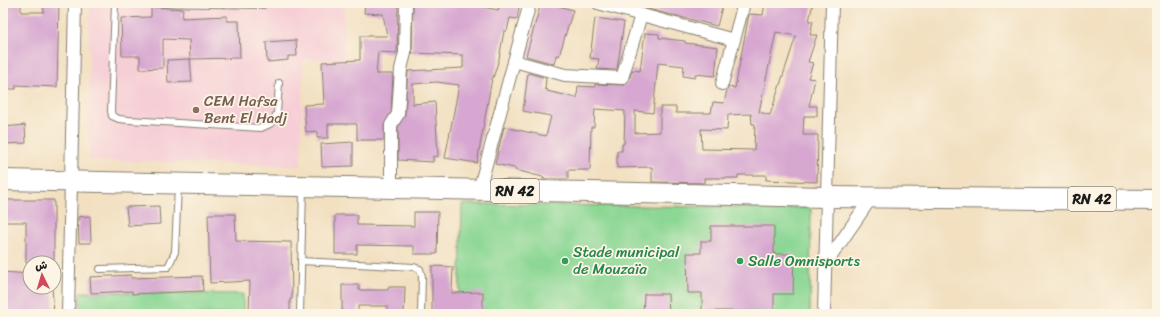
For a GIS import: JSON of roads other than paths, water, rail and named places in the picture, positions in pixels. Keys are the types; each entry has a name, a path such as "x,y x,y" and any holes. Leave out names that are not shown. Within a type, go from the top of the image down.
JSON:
{"main road":[{"name":"RN 42","path":"3,180 871,198 1157,200"}],"street":[{"path":"68,314 75,3"},
{"path":"391,188 391,125 398,114 401,69 405,53 406,3"},
{"path":"479,190 530,3"},
{"path":"598,3 637,10 734,40"},
{"path":"722,84 744,3"},
{"path":"824,314 832,3"},
{"path":"514,61 566,75 622,78 637,10"},
{"path":"825,265 871,198"}],"lane":[{"path":"115,3 112,116 119,119 129,120 261,128 272,123 277,113 278,83"},
{"path":"164,3 263,5"},
{"path":"100,269 168,266 175,252 178,184"},
{"path":"300,314 303,187"},
{"path":"301,261 414,267 420,269 422,277 421,314"}],"place":[{"name":"CEM Hafsa Bent El Hadj","path":"196,110"},
{"name":"Stade municipal de Mouzaïa","path":"565,261"},
{"name":"Salle Omnisports","path":"740,261"}]}
